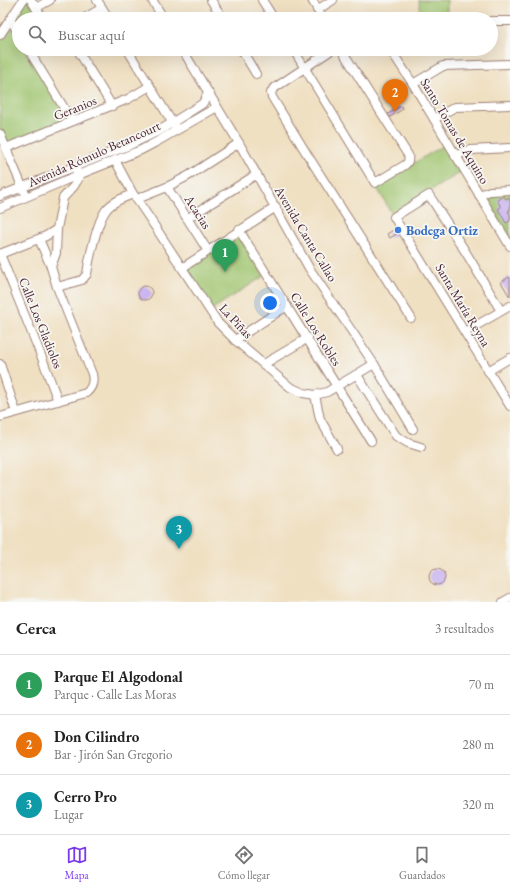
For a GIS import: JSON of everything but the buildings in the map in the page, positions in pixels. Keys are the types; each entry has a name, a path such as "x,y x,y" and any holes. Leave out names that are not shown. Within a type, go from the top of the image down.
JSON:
{"street":[{"path":"15,12 23,0"},
{"path":"31,0 39,12"},
{"path":"36,8 50,0"},
{"path":"97,0 105,12"},
{"path":"152,0 160,12"},
{"path":"211,0 218,12"},
{"path":"262,0 270,12"},
{"path":"312,0 317,10 333,0"},
{"path":"95,12 102,8"},
{"path":"0,35 12,17"},
{"path":"498,21 510,21"},
{"path":"35,56 72,121"},
{"path":"81,56 112,106"},
{"path":"131,56 175,126"},
{"name":"Avenida Canta Callao","path":"186,56 257,174 309,268 374,364 413,429"},
{"path":"245,56 256,74"},
{"path":"297,56 375,183 408,162 408,155 345,56"},
{"path":"322,56 273,89 271,92 272,97 411,318"},
{"name":"Santo Tomas de Aquino","path":"395,56 510,246"},
{"path":"413,84 443,66 510,64"},
{"name":"Geranios","path":"6,148 112,106 128,99 150,86"},
{"name":"Avenida Rómulo Betancourt","path":"0,196 23,187 115,160 152,144 202,104 208,92"},
{"path":"434,119 455,107 510,105"},
{"name":"Avenida Rómulo Betancourt","path":"0,208 53,186 77,171 159,131 175,126 217,107"},
{"path":"0,134 23,187 26,198"},
{"path":"57,287 82,280 85,277 87,274 92,246 101,218 106,210 117,201 168,187 239,143"},
{"path":"455,156 470,150 510,148"},
{"name":"La Piñas","path":"115,160 120,172 135,196 218,323 235,340 290,387 303,393 316,395"},
{"path":"51,267 56,253 57,229 64,198 78,179 77,171"},
{"path":"188,218 257,174"},
{"path":"53,186 57,188 64,198"},
{"name":"Acacias","path":"168,187 208,251"},
{"path":"479,195 490,191 510,190"},
{"name":"Santa María Reyna","path":"501,311 429,195 394,217 510,406"},
{"path":"182,268 276,207"},
{"path":"0,254 51,234 57,229"},
{"name":"Calle Los Robles","path":"239,230 308,338 371,441"},
{"path":"0,417 86,393 92,387 93,378 39,239"},
{"name":"Calle Los Gladiolos","path":"0,254 58,401"},
{"path":"235,340 287,306"},
{"path":"465,332 510,306"},
{"path":"264,364 308,338"},
{"path":"488,371 510,358"},
{"path":"0,364 2,374 16,412"},
{"path":"337,449 320,419 316,395 327,392 374,364"},
{"path":"357,375 396,436 408,443 421,447"},
{"path":"503,602 510,598"}],"green space":[{"path":"26,0 29,0 37,12 18,12"},
{"path":"419,0 447,0 447,12 420,12"},
{"path":"10,24 12,27 12,56 29,56 69,120 8,145 0,129 0,40"},
{"path":"444,145 461,172 392,214 376,186"},
{"path":"510,191 510,243 482,196"},
{"path":"238,235 264,276 211,310 185,269"}],"place":[{"name":"Don Cilindro","path":"395,112"},
{"name":"Bodega Ortiz","path":"398,230"},
{"name":"Parque El Algodonal","path":"225,272"},
{"name":"Cerro Pro","path":"179,549"}]}
